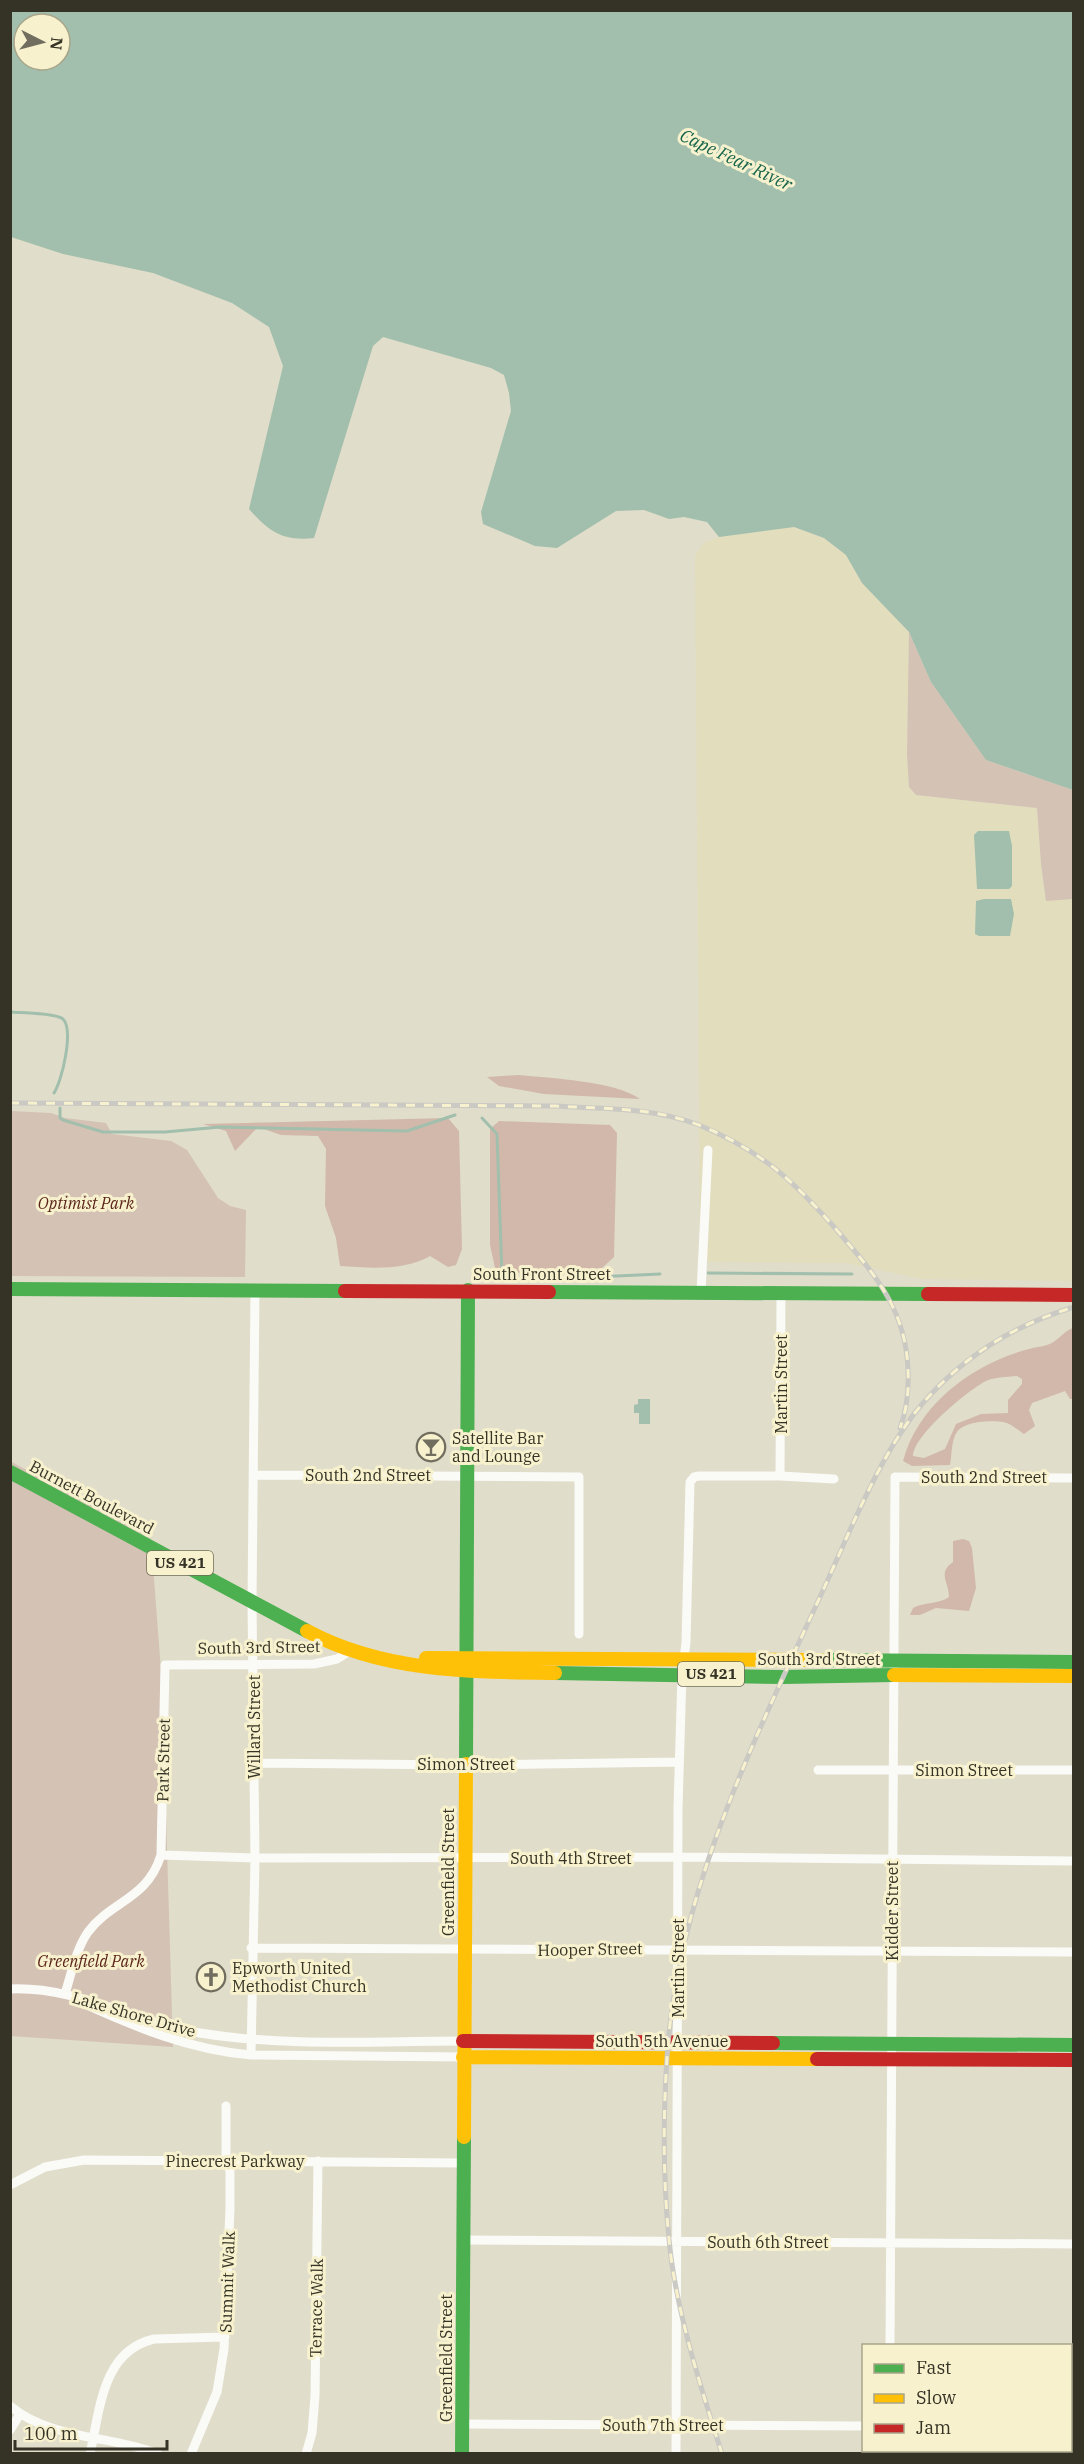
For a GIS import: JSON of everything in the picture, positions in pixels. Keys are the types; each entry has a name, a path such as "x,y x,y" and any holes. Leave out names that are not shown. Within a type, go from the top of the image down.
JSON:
{"main road":[{"name":"South Front Street","path":"10,1289 1074,1295"},
{"name":"Greenfield Street","path":"462,2454 468,1290"},
{"name":"Burnett Boulevard","path":"10,1472 323,1640 350,1651"},
{"name":"South 3rd Street","path":"350,1651 394,1663 783,1677 894,1668 1074,1662"},
{"name":"South 3rd Street","path":"467,1664 685,1659 1074,1676"},
{"name":"South 5th Avenue","path":"463,2041 1074,2044"},
{"name":"South 5th Avenue","path":"463,2056 1074,2060"}],"street":[{"path":"701,1292 708,1150"},
{"name":"Willard Street","path":"251,2055 251,1948 255,1858 252,1602 255,1290"},
{"name":"Martin Street","path":"676,2454 679,1762 682,1674 685,1659 690,1482 694,1477 699,1476 780,1476 781,1292"},
{"name":"South 2nd Street","path":"254,1475 467,1475 579,1478 579,1634"},
{"path":"780,1476 834,1479"},
{"name":"South 2nd Street","path":"895,1477 1074,1478"},
{"name":"Kidder Street","path":"890,2344 895,1477"},
{"name":"South 3rd Street","path":"165,1665 314,1664 337,1659 350,1651"},
{"name":"Park Street","path":"161,1855 165,1665"},
{"name":"Simon Street","path":"253,1763 465,1765 679,1762"},
{"name":"Simon Street","path":"818,1770 1074,1770"},
{"path":"10,1989 46,1990 65,1994 85,1937 100,1921 137,1893 154,1875 161,1855"},
{"name":"South 4th Street","path":"161,1855 255,1858 678,1857 1074,1861"},
{"name":"Hooper Street","path":"251,1948 464,1950 678,1948 1074,1952"},
{"name":"Lake Shore Drive","path":"65,1994 83,1997 165,2026 251,2040"},
{"name":"Lake Shore Drive","path":"65,1994 120,2020 186,2044 209,2050 251,2055"},
{"name":"South 5th Avenue","path":"251,2040 463,2041"},
{"name":"South 5th Avenue","path":"251,2055 463,2056"},
{"name":"Summit Walk","path":"191,2454 217,2392 225,2337 231,2209 230,2171 226,2160 226,2106"},
{"name":"Pinecrest Parkway","path":"10,2185 45,2167 84,2160 464,2163"},
{"name":"Terrace Walk","path":"306,2454 312,2433 315,2396 318,2161"},
{"name":"South 6th Street","path":"462,2240 1074,2244"},
{"path":"90,2454 110,2373 122,2355 143,2342 166,2338 225,2337"},
{"path":"10,2406 20,2414 53,2428 140,2446 158,2454"},
{"path":"10,2430 20,2414"},
{"name":"South 7th Street","path":"462,2424 862,2426"}],"shaded area":[{"path":"794,527 824,538 846,555 862,583 909,632 907,754 909,788 916,795 1037,808 1046,900 1073,899 1073,1281 922,1279 846,1263 700,1262 695,555 704,543 719,537"},
{"path":"518,1075 599,1084 629,1093 640,1099 544,1094 499,1086 487,1077"},
{"path":"448,1118 459,1131 462,1249 456,1265 448,1267 430,1256 398,1266 375,1268 340,1266 336,1238 325,1206 326,1149 318,1136 281,1135 258,1127 235,1151 226,1131 203,1124"},
{"path":"499,1121 610,1125 617,1133 614,1257 602,1268 511,1273 495,1268 490,1245 490,1129"},
{"path":"1073,1328 1073,1399 1070,1399 1065,1391 1032,1403 1029,1410 1035,1426 1024,1434 1003,1422 985,1421 961,1428 955,1435 950,1465 912,1466 903,1461 910,1440 921,1421 951,1389 988,1364 1008,1355 1051,1344","holes":["1017,1376 1022,1379 1022,1384 1008,1400 1008,1413 981,1414 956,1424 945,1449 924,1458 913,1456 916,1447 931,1426 976,1387 996,1378"]},
{"path":"963,1539 969,1541 972,1548 976,1588 969,1611 936,1608 920,1615 910,1615 913,1608 949,1597 945,1574 948,1566 953,1562 953,1541"}],"green space":[{"path":"909,632 931,682 986,760 1073,790 1073,899 1046,901 1037,808 916,795 909,787 907,754"},
{"name":"Optimist Park","path":"11,1111 51,1113 65,1118 106,1123 112,1134 171,1141 187,1150 218,1198 230,1206 246,1210 245,1277 11,1276"},
{"name":"Greenfield Park","path":"10,1461 151,1539 162,1684 173,2047 11,2036"}],"water":[{"name":"Cape Fear River","path":"11,10 1073,11 1073,790 986,760 931,682 909,632 862,583 846,555 824,538 794,527 719,537 707,522 684,517 669,519 644,510 616,511 557,548 535,546 483,524 481,512 511,411 504,375 491,368 383,337 373,346 314,538 293,538 277,533 249,509 283,366 269,327 232,303 153,273 63,254 11,237"},
{"path":"978,831 1009,831 1012,846 1012,886 1009,889 977,889 974,835"},
{"path":"1011,899 1014,914 1010,936 975,934 976,901"},
{"path":"638,1399 650,1399 650,1424 639,1424 639,1413 634,1413 634,1405 638,1404"}],"waterway":[{"path":"10,1012 46,1014 63,1019 66,1025 67,1044 63,1067 54,1093"},
{"path":"60,1108 60,1118 63,1120 103,1132 165,1132 220,1127 407,1131 455,1115"},
{"path":"482,1118 497,1134 502,1276 507,1281 660,1274"},
{"path":"708,1273 852,1274"}],"railway":[{"path":"10,1103 555,1106 646,1112 699,1125 742,1146 793,1184 841,1235 878,1281 896,1313 906,1349 908,1393 900,1428"},
{"path":"722,2454 690,2348 677,2292 669,2239 665,2171 667,2058 674,1996 686,1935 703,1875 724,1815 773,1699 857,1515 894,1443 923,1403 955,1371 973,1357 991,1344 1031,1323 1074,1307"}],"traffic: fast":[{"path":"10,1289 345,1291"},
{"path":"466,1764 468,1290"},
{"path":"549,1292 928,1294"},
{"path":"10,1472 307,1631"},
{"path":"821,1660 1074,1662"},
{"path":"555,1673 783,1677 894,1675"},
{"path":"773,2043 1074,2045"},
{"path":"462,2454 464,2137"}],"traffic: slow":[{"path":"307,1631 336,1645 397,1662 460,1670 555,1673"},
{"path":"426,1658 821,1660"},
{"path":"894,1675 1074,1676"},
{"path":"464,2137 466,1764"},
{"path":"463,2057 817,2059"}],"traffic: jam":[{"path":"345,1291 549,1292"},
{"path":"928,1294 1074,1295"},
{"path":"463,2041 773,2043"},
{"path":"817,2059 1074,2060"}],"place":[{"name":"Satellite Bar and Lounge","path":"431,1447"},
{"name":"Epworth United Methodist Church","path":"211,1977"}]}
